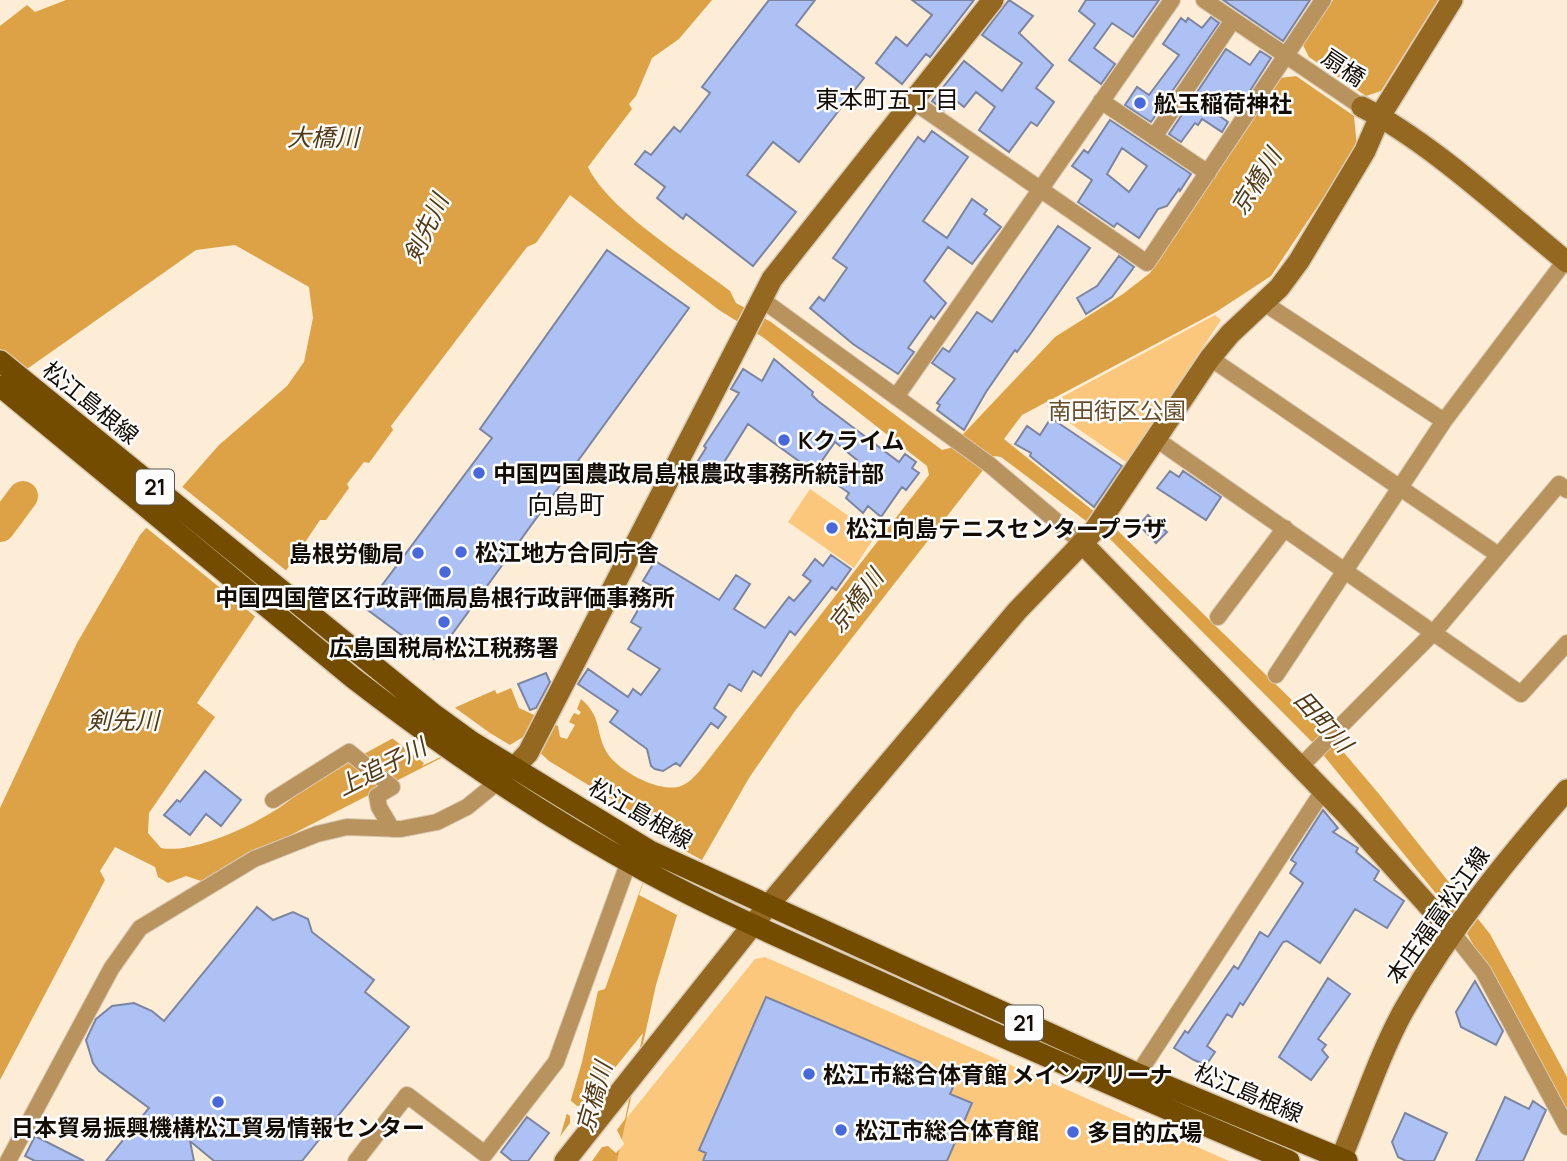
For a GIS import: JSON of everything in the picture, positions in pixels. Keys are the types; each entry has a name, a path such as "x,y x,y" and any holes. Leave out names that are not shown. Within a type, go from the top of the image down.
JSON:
{"main road":[{"name":"松江島根線","path":"0,361 303,621 353,678 412,723 498,782 640,861 699,887 767,906 1138,1074 1343,1160"},
{"name":"松江島根線","path":"0,386 303,621 472,742 521,760 640,861"},
{"name":"松江島根線","path":"699,887 753,925 1120,1090 1289,1161"}],"street":[{"path":"9,1160 111,970 140,928 254,859 317,834 347,827 391,829 437,822 467,807 521,760 772,279 993,0"},
{"path":"896,397 1172,0"},
{"name":"扇橋","path":"1204,0 1371,111"},
{"path":"914,102 1147,263 1208,173 1294,60 1323,0"},
{"path":"565,1161 767,906 1017,611 1107,515 1210,358 1285,279 1365,151 1371,111 1452,0"},
{"path":"1154,137 1233,20"},
{"path":"1101,101 1208,173"},
{"path":"1276,675 1444,421 1566,262 1371,111"},
{"path":"759,303 952,437 1087,538 1299,768 1455,929 1483,971 1567,1127"},
{"path":"1264,303 1444,421"},
{"path":"1210,358 1497,554"},
{"path":"1156,439 1435,631 1521,694 1567,643"},
{"path":"1299,768 1317,753 1435,631 1497,554 1559,484 1567,490"},
{"path":"1217,617 1285,528"},
{"path":"273,800 349,752 392,787 377,796 379,807 391,829"},
{"path":"1138,1074 1324,791"},
{"name":"本庄福富松江線","path":"1343,1160 1403,1011 1475,901 1565,795"},
{"path":"356,1161 407,1095 485,1154 556,1062 640,861"}],"green space":[{"name":"南田街区公園","path":"1215,315 1221,320 1126,462 1048,408 1047,405"},
{"name":"松江向島テニスセンタープラザ","path":"810,489 876,535 854,568 788,522"},
{"path":"765,957 1229,1161 592,1161 617,1153 624,1143 617,1137 617,1130 755,959"}],"water":[{"path":"66,0 712,0 679,39 652,58 636,96 629,104 632,109 588,167 598,183 631,217 730,291 736,303 771,322 942,450 950,448 1055,337 1123,294 1150,273 1279,78 1297,76 1309,57 1303,45 1333,0 1438,0 1381,91 1366,96 1354,116 1357,147 1271,276 1216,312 1022,415 1004,439 1117,530 1335,742 1379,794 1490,934 1567,1077 1567,1116 1464,928 1316,746 1110,539 1001,457 994,456 795,711 749,778 702,860 677,915 656,985 617,1161 553,1161 582,1062 598,991 605,989 659,837 659,828 549,761 523,737 510,745 490,733 201,881 186,876 168,883 158,877 155,867 115,847 100,871 105,880 0,1080 0,808 77,643 140,535 219,445 287,386 304,362 313,318 309,287 235,245 196,250 0,388 0,26 27,5 35,12","holes":["570,195 719,310 764,338 927,466 929,475 694,777 686,784 672,788 639,779 629,773 606,751 595,718 581,699 577,709 581,712 579,715 574,713 569,722 575,725 567,739 560,737 558,726 519,708 511,688 497,694 495,690 369,751 297,794 270,814 232,833 193,846 161,848 148,833 149,813 215,717 197,703 320,520 326,520 349,488 347,484 364,462 369,463 393,430 391,426 527,247 536,243"]}],"pier":[{"path":"1309,57 1366,96 1354,116 1296,76"},
{"path":"180,485 289,573 258,619 143,525"},
{"path":"454,707 490,733 422,766 424,763 392,738"},
{"path":"659,837 702,860 677,915 639,895"},
{"path":"643,1033 625,1119 617,1130 624,1144 616,1153 608,1146 602,1147 592,1161 553,1161 559,1138 570,1123 570,1116 562,1110 566,1103 569,1099 577,1106 585,1105"}],"building":[{"path":"769,0 815,0 796,25 864,78 799,162 773,142 747,175 796,212 753,266 686,214 683,219 657,198 665,187 635,164 645,151 651,155 674,127 680,132 710,93 702,87"},
{"path":"912,0 974,0 930,57 926,54 902,84 876,63 896,37 907,46 932,15"},
{"path":"1009,0 1033,16 1019,33 1053,65 1036,88 1054,102 1037,126 1031,122 1009,152 979,130 995,107 976,92 964,107 953,98 944,110 932,101 964,61 1002,91 1022,63 982,35"},
{"path":"1086,0 1159,0 1133,37 1112,23 1094,48 1115,64 1101,84 1069,60 1095,24 1079,11"},
{"path":"1223,0 1310,0 1283,41"},
{"path":"1211,17 1219,23 1151,122 1125,105 1137,87 1149,95 1179,55 1163,44 1181,18 1186,22 1188,18 1202,28"},
{"path":"1226,49 1250,65 1260,51 1271,58 1244,100 1231,91 1214,112 1228,122 1222,132 1202,119 1198,125 1195,123 1181,142 1169,134"},
{"path":"1110,120 1191,174 1167,206 1158,209 1139,238 1117,223 1114,227 1078,202 1092,180 1072,166 1084,150 1088,153","holes":["1122,148 1147,166 1129,192 1107,174"]},
{"path":"932,131 968,157 923,221 947,238 972,199 987,210 984,214 1001,227 972,264 948,247 924,281 946,303 934,319 931,316 908,348 914,352 898,374 853,344 810,308 819,297 824,301 847,268 833,258 918,137 924,142"},
{"path":"1058,226 1090,248 1017,352 1015,350 964,430 937,410 940,405 937,403 955,379 932,363 943,348 949,352 977,312 992,322"},
{"path":"607,250 689,308 434,659 365,608 492,438 480,429"},
{"path":"1119,256 1134,267 1112,297 1086,314 1077,298 1097,286"},
{"path":"774,359 813,392 812,395 818,401 899,462 905,454 916,462 912,468 919,473 906,490 902,487 881,517 868,506 863,513 846,498 849,493 839,486 857,460 835,442 814,472 748,424 721,467 718,465 711,473 696,464 706,448 704,446 739,393 731,389 743,369 762,381"},
{"path":"1051,418 1122,466 1094,507 1030,456 1031,453 1015,444 1027,426 1040,435"},
{"path":"1170,471 1179,477 1183,471 1221,497 1206,520 1157,488"},
{"path":"1148,515 1167,532 1156,543 1139,525"},
{"path":"831,555 851,569 836,590 832,587 795,635 790,631 761,676 753,671 741,691 729,684 714,708 726,717 718,728 711,723 680,766 676,763 663,771 651,766 647,749 610,722 618,711 578,684 588,669 628,697 633,689 641,695 660,669 628,649 641,628 631,622 652,586 643,581 655,561 719,600 736,575 750,584 734,609 765,628 789,597 794,601 811,581 803,575 815,559 823,566"},
{"path":"546,673 550,682 536,708 530,710 518,684"},
{"path":"205,771 241,800 221,826 206,814 190,835 164,815 177,800 180,802"},
{"path":"1323,810 1338,828 1333,832 1358,848 1356,852 1379,871 1374,880 1404,901 1387,928 1355,909 1320,963 1287,941 1283,942 1243,1005 1240,1003 1232,1017 1227,1014 1207,1046 1215,1052 1206,1065 1194,1060 1174,1048 1185,1031 1188,1033 1234,966 1238,969 1260,932 1268,937 1303,883 1290,873 1296,863 1291,860"},
{"path":"257,907 273,920 293,912 308,919 312,932 374,980 365,992 409,1027 302,1161 214,1161 190,1141 194,1161 106,1161 149,1108 99,1071 93,1063 86,1040 96,1019 112,1006 134,1003 152,1011 164,1021"},
{"path":"1328,978 1350,994 1318,1039 1326,1045 1322,1050 1328,1057 1311,1080 1279,1057"},
{"path":"1475,981 1503,1031 1496,1045 1461,1027 1456,1012"},
{"name":"松江市総合体育館","path":"766,997 957,1078 950,1094 972,1103 947,1161 703,1161 706,1153 699,1150"},
{"path":"1505,1097 1529,1109 1533,1101 1546,1110 1523,1161 1476,1161"},
{"path":"1405,1113 1447,1133 1434,1161 1406,1161 1398,1157 1392,1142"},
{"path":"527,1117 549,1133 528,1161 512,1161 501,1152"},
{"path":"35,1136 84,1161 35,1161 25,1156"}],"waterway":[{"path":"0,527 23,496"}],"place":[{"name":"舩玉稲荷神社","path":"1140,103"},
{"name":"Kクライム","path":"784,440"},
{"name":"中国四国農政局島根農政事務所統計部","path":"479,473"},
{"name":"松江向島テニスセンタープラザ","path":"832,528"},
{"name":"松江地方合同庁舎","path":"461,552"},
{"name":"島根労働局","path":"418,553"},
{"name":"中国四国管区行政評価局島根行政評価事務所","path":"445,572"},
{"name":"広島国税局松江税務署","path":"444,622"},
{"name":"松江市総合体育館 メインアリーナ","path":"809,1074"},
{"name":"日本貿易振興機構松江貿易情報センター","path":"218,1102"},
{"name":"松江市総合体育館","path":"841,1130"},
{"name":"多目的広場","path":"1073,1132"}],"district":[{"name":"東本町五丁目","path":"887,98"},
{"name":"向島町","path":"566,504"}],"water label":[{"name":"大橋川","path":"323,136"},
{"name":"京橋川","path":"1255,181"},
{"name":"剣先川","path":"425,228"},
{"name":"京橋川","path":"855,600"},
{"name":"剣先川","path":"123,719"},
{"name":"田町川","path":"1324,721"},
{"name":"上追子川","path":"381,766"},
{"name":"京橋川","path":"593,1097"}]}
